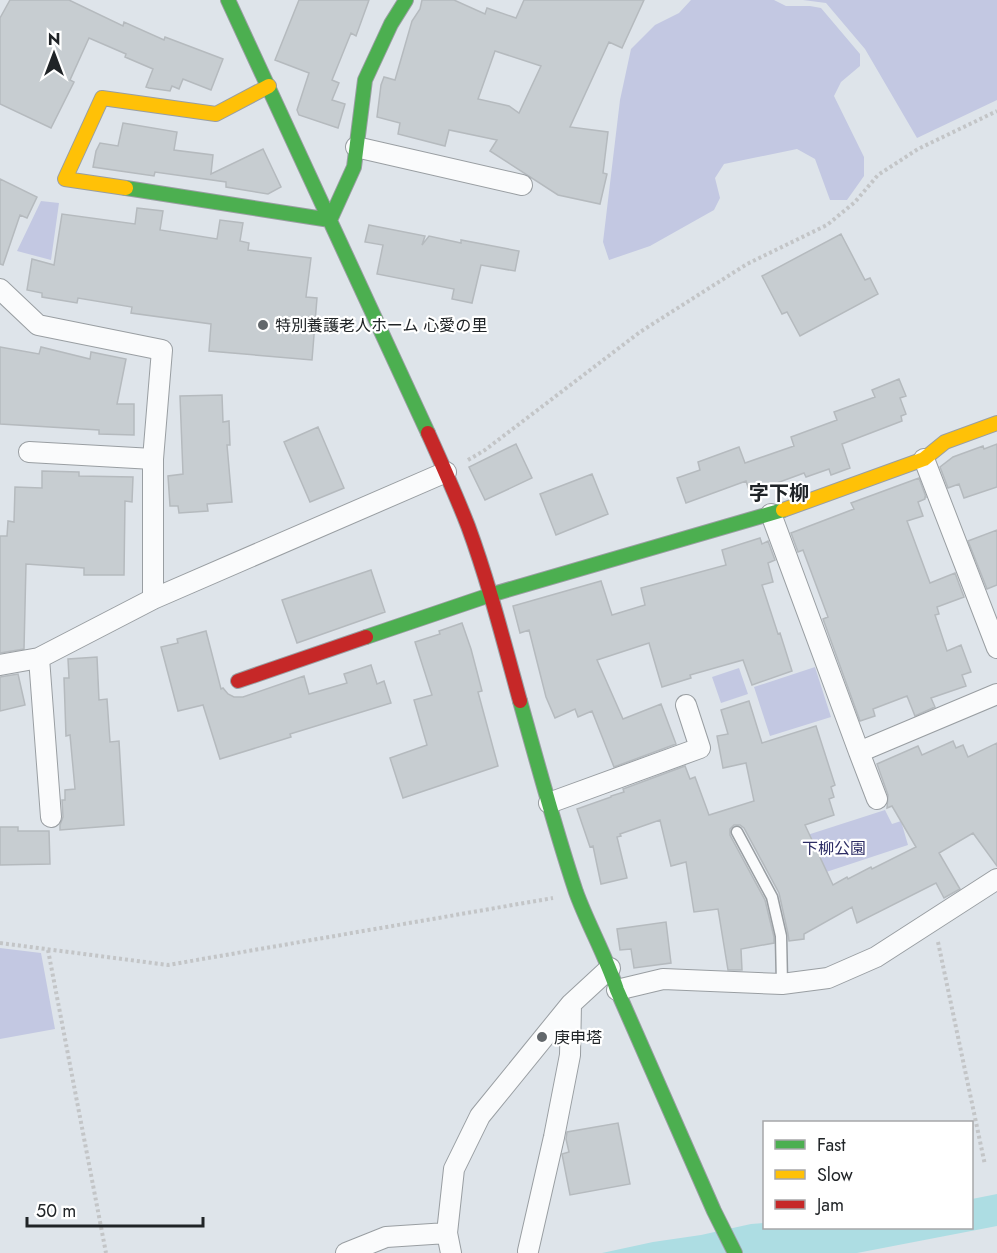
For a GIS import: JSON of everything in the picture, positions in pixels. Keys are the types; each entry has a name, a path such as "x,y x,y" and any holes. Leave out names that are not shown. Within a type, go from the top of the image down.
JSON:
{"street":[{"path":"228,0 446,472 468,527 490,595 577,894 714,1211 735,1253"},
{"path":"330,220 354,167 365,80 391,24 406,0"},
{"path":"268,86 216,114 102,98 65,179 330,220"},
{"path":"356,147 522,185"},
{"path":"0,290 38,325 162,350 153,459 153,599"},
{"path":"238,681 490,595 771,514 924,459 945,442 997,423"},
{"path":"29,452 153,459"},
{"path":"924,459 997,648"},
{"path":"0,665 39,658 153,599 446,472"},
{"path":"771,514 877,799"},
{"path":"39,658 51,817"},
{"path":"859,752 997,694"},
{"path":"549,803 700,748 686,705"},
{"path":"617,990 663,979 782,984 828,978 876,957 997,879"},
{"path":"451,1253 447,1233 454,1169 480,1116 571,1004 610,968"},
{"path":"528,1251 570,1054 571,1004"},
{"path":"346,1253 386,1237 447,1233"}],"lane":[{"path":"737,832 772,897 781,936 782,984"}],"path":[{"path":"446,472 485,450 640,332 747,264 827,225 855,202 878,175 918,149 997,111"},
{"path":"0,943 168,966 577,894"},
{"path":"934,921 985,1165"},
{"path":"48,950 106,1253"}],"green space":[{"path":"691,0 774,0 786,6 821,8 860,54 860,66 841,82 834,96 864,157 864,176 847,200 830,200 815,159 797,149 724,164 715,178 720,198 714,210 650,246 609,260 603,242 620,100 631,49 655,25 679,13"},
{"path":"803,0 997,0 997,100 917,138 865,49 826,3"},
{"path":"41,201 59,203 51,260 17,251"},
{"path":"815,667 831,717 770,736 754,687"},
{"path":"739,668 748,694 721,703 712,677"},
{"name":"下柳公園","path":"885,810 892,824 901,821 908,845 817,875 798,838"},
{"path":"0,948 41,953 55,1029 0,1039"}],"shaded area":[{"path":"997,1194 997,1226 857,1253 602,1253 763,1223 763,1229 973,1229 973,1199"}],"building":[{"path":"10,0 69,0 123,26 124,22 164,40 165,37 223,59 211,90 183,79 179,89 172,86 170,91 149,88 146,87 153,69 89,38 70,80 74,82 51,128 0,104 0,18"},
{"path":"299,0 369,0 356,36 351,33 332,80 339,83 332,100 345,104 338,128 299,115 297,110 309,73 275,60"},
{"path":"422,0 454,0 485,14 487,8 516,18 524,0 644,0 622,48 609,42 570,127 608,132 603,173 607,174 600,204 558,195 490,151 497,140 449,130 445,146 398,134 400,123 377,117 384,77 395,80 412,21 420,9","holes":["495,51 541,66 519,113 509,106 478,99"]},
{"path":"123,123 177,132 174,150 213,155 211,174 263,149 281,187 268,194 226,187 226,182 155,172 154,176 93,167 100,143 118,146"},
{"path":"0,179 37,197 27,218 20,215 3,265 0,264"},
{"path":"137,208 163,211 160,230 217,239 220,220 243,223 240,241 249,243 248,250 311,258 306,297 317,298 312,360 209,351 211,324 131,313 132,307 78,298 77,303 42,297 42,293 27,290 32,259 54,265 62,214 135,224"},
{"path":"369,225 425,236 422,245 429,236 519,251 515,271 481,265 472,303 452,299 454,289 377,274 383,245 365,242"},
{"path":"841,234 865,280 870,278 878,294 800,336 787,312 782,314 762,276"},
{"path":"0,347 39,354 41,347 90,359 91,352 126,359 117,404 134,404 134,435 99,434 99,430 0,424"},
{"path":"899,379 906,396 900,398 906,414 901,416 902,421 842,444 850,468 831,475 829,469 806,477 804,473 750,493 746,481 686,503 677,478 700,470 698,462 739,447 745,463 794,446 791,437 837,420 834,412 875,397 872,390"},
{"path":"222,395 223,422 229,421 230,445 227,445 232,502 207,504 208,511 179,513 178,506 170,506 168,476 183,474 180,396"},
{"path":"318,427 344,488 310,502 284,442"},
{"path":"516,444 532,478 485,500 469,467"},
{"path":"997,444 997,487 964,498 959,484 948,488 940,467 953,457 983,446 984,449"},
{"path":"42,471 79,472 79,476 133,477 132,502 125,501 124,575 84,575 84,568 26,564 24,649 0,653 0,536 7,536 8,521 14,522 15,487 42,488"},
{"path":"592,474 608,514 556,535 540,494"},
{"path":"919,478 926,497 918,502 923,516 907,521 930,583 955,573 964,597 937,607 939,614 935,615 947,651 961,645 971,672 962,675 966,686 931,698 935,707 915,716 907,696 873,709 875,716 860,721 823,619 828,617 803,550 798,552 791,533 854,509 851,503"},
{"path":"997,530 997,585 987,589 968,541"},
{"path":"760,538 762,544 768,541 775,560 768,563 773,582 762,585 792,671 752,685 743,660 690,675 691,678 662,687 649,643 597,660 623,719 661,704 676,744 614,767 592,711 578,717 575,709 555,718 546,697 529,630 520,633 513,606 601,581 612,615 645,605 641,588 726,565 722,550"},
{"path":"371,570 385,612 297,643 282,600"},
{"path":"462,623 482,691 478,692 498,766 403,798 390,758 427,745 414,700 432,695 415,642 440,634 439,631"},
{"path":"206,631 221,689 223,688 234,697 243,697 304,676 309,694 347,683 344,674 371,665 377,684 384,681 391,703 290,734 291,737 220,759 203,705 178,711 161,647 178,643 177,639"},
{"path":"97,657 99,700 107,699 110,742 119,741 124,825 60,830 65,790 75,789 70,735 66,736 64,678 69,678 68,659"},
{"path":"18,674 25,705 0,711 0,677"},
{"path":"749,701 762,743 816,726 835,785 831,787 834,797 829,799 834,815 805,825 833,885 916,847 892,806 887,808 888,795 877,764 918,746 922,755 953,741 956,748 963,745 968,757 997,743 997,866 973,833 939,853 960,889 944,898 936,883 857,923 852,907 804,934 804,939 789,941 779,893 744,828 734,825 730,829 730,835 765,900 774,943 741,949 742,970 728,970 718,909 694,912 686,862 671,866 660,820 617,837 627,878 601,884 593,846 590,847 577,809 685,766 690,779 695,777 709,815 754,801 746,763 723,768 717,736 728,734 721,710"},
{"path":"0,827 18,827 18,831 49,831 50,864 0,865"},
{"path":"666,922 671,963 634,968 631,949 620,950 617,929"},
{"path":"618,1123 630,1184 570,1195 562,1154 569,1152 567,1132"}],"traffic: fast":[{"path":"228,0 428,433"},
{"path":"330,220 354,167 365,80 391,24 406,0"},
{"path":"126,188 330,220"},
{"path":"366,637 490,595 783,510"},
{"path":"520,701 576,892 714,1211 735,1253"}],"traffic: slow":[{"path":"126,188 65,179 102,98 216,114 269,86"},
{"path":"783,510 924,459 945,442 997,423"}],"traffic: jam":[{"path":"428,433 476,548 520,701"},
{"path":"238,681 366,637"}],"place":[{"name":"特別養護老人ホーム 心愛の里","path":"263,325"},
{"name":"庚申塔","path":"542,1037"}],"district":[{"name":"字下柳","path":"779,493"}]}
